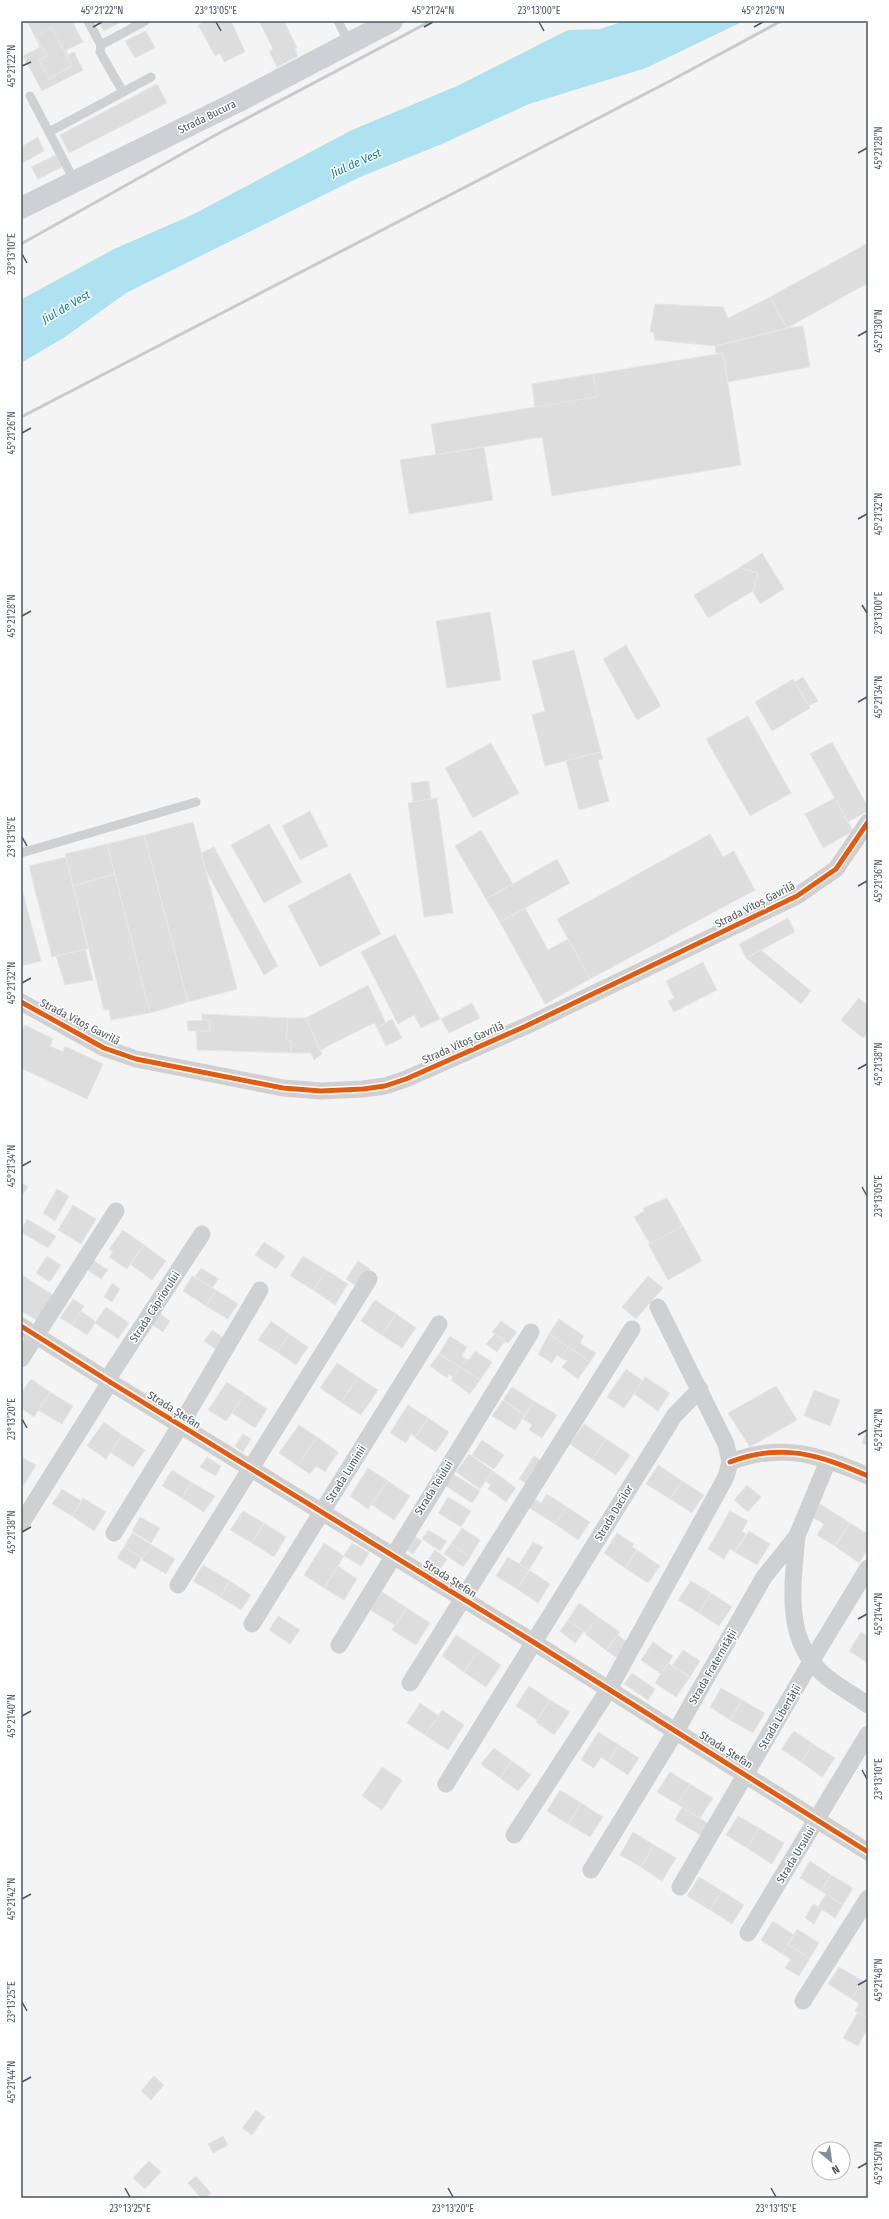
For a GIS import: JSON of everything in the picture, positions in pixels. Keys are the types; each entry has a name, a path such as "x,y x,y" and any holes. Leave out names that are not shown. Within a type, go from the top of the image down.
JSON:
{"main road":[{"name":"Strada Bucura","path":"21,208 239,101 392,21"}],"street":[{"name":"Strada Vitoș Gavrilă","path":"21,1002 104,1048 136,1059 283,1088 321,1091 385,1086 406,1079 526,1026 798,896 836,869 868,822"},
{"path":"21,1359 116,1211"},
{"name":"Strada Căpriorului","path":"21,1524 108,1381 202,1234"},
{"path":"178,1585 369,1279"},
{"path":"114,1534 260,1290"},
{"path":"514,1835 609,1689 726,1477 730,1462 726,1444 658,1307"},
{"name":"Strada Luminii","path":"252,1624 439,1324"},
{"name":"Strada Ștefan","path":"21,1326 180,1426 535,1643 868,1852"},
{"path":"410,1683 464,1600 632,1329"},
{"name":"Strada Teiului","path":"339,1645 530,1332"},
{"name":"Strada Dacilor","path":"446,1784 535,1643 674,1416 700,1389"},
{"path":"730,1462 745,1456 784,1451 800,1452 868,1476"},
{"name":"Strada Fraternității","path":"591,1870 676,1731 764,1577 797,1536 828,1461"},
{"path":"797,1536 792,1599 794,1622 800,1642 822,1673 868,1704"},
{"name":"Strada Libertății","path":"680,1887 747,1775 812,1660 868,1568"},
{"name":"Strada Ursului","path":"748,1933 868,1734"},
{"path":"804,2001 868,1898"}],"lane":[{"path":"88,21 101,45 100,52 122,92"},
{"path":"101,45 117,34 145,21"},
{"path":"338,21 349,43"},
{"path":"49,132 151,77"},
{"path":"30,96 75,182"},
{"path":"21,853 196,802"}],"water":[{"name":"Jiul de Vest","path":"625,21 744,21 646,68 529,104 442,144 360,177 126,293 65,337 21,363 22,299 114,249 192,215 352,130 457,86 568,30 600,29"}],"building":[{"path":"27,21 72,21 83,42 66,50 68,55 74,52 83,70 42,91 23,56 40,47"},
{"path":"98,21 123,21 104,31"},
{"path":"207,21 231,21 245,52 224,62 220,53 215,56 198,25"},
{"path":"259,21 284,21 297,48 295,49 298,56 277,67 269,51 273,49"},
{"path":"52,27 72,66 49,79 39,60 47,56 36,36"},
{"path":"146,31 155,48 135,58 125,41"},
{"path":"157,84 167,103 69,153 60,135"},
{"path":"38,137 44,151 21,164 21,147"},
{"path":"56,155 62,167 38,179 31,167"},
{"path":"868,243 868,283 787,328 770,297"},
{"path":"770,297 787,328 715,346 655,340 653,332 650,332 655,304 723,307 728,318"},
{"path":"803,326 810,367 728,382 723,353 716,354 715,346 787,328"},
{"path":"723,353 741,465 552,496 542,437 436,455 431,424 535,407 532,384"},
{"path":"593,374 597,397 535,407 532,384"},
{"path":"484,447 493,500 409,514 400,460"},
{"path":"762,553 784,589 760,604 753,591 758,573 739,568"},
{"path":"739,568 758,573 753,591 708,618 694,595"},
{"path":"490,612 501,680 447,688 436,621"},
{"path":"626,645 661,706 637,720 603,659"},
{"path":"574,650 601,752 545,766 532,715 545,711 532,661"},
{"path":"803,677 818,701 809,706 795,682"},
{"path":"793,679 810,708 772,731 755,702"},
{"path":"748,716 791,793 750,816 706,739"},
{"path":"832,742 868,807 868,811 848,822 810,754"},
{"path":"491,743 519,793 473,818 445,768"},
{"path":"601,752 603,759 598,760 609,801 579,810 566,761"},
{"path":"429,781 431,799 413,802 411,783"},
{"path":"437,798 453,913 424,917 408,803"},
{"path":"835,798 853,831 823,848 805,814"},
{"path":"310,811 328,846 300,860 282,826"},
{"path":"193,822 237,989 188,1002 144,835"},
{"path":"269,824 302,882 264,903 231,845"},
{"path":"481,830 513,884 486,899 455,846"},
{"path":"710,834 723,857 734,851 755,890 590,979 557,919"},
{"path":"144,835 188,1002 150,1013 107,844"},
{"path":"107,844 115,874 73,886 65,854"},
{"path":"214,847 278,966 264,975 206,871 201,853"},
{"path":"66,857 88,949 52,957 29,866"},
{"path":"557,859 570,883 500,922 486,899"},
{"path":"350,873 381,934 320,967 288,906"},
{"path":"115,874 150,1013 111,1020 109,1010 104,1010 73,886"},
{"path":"21,885 41,961 21,966"},
{"path":"525,908 548,950 568,939 590,979 545,1004 500,922"},
{"path":"788,918 795,932 746,958 739,944"},
{"path":"395,934 440,1019 421,1028 414,1015 398,1024 361,952"},
{"path":"85,949 93,980 65,985 56,956"},
{"path":"761,950 811,991 801,1004 746,958"},
{"path":"703,962 717,990 674,1012 668,1001 674,998 666,981"},
{"path":"368,985 386,1023 377,1028 374,1023 320,1050 306,1018"},
{"path":"859,998 868,1006 868,1032 863,1038 841,1020"},
{"path":"472,1003 480,1018 449,1033 441,1019"},
{"path":"202,1014 288,1018 286,1040 291,1041 291,1053 197,1050 196,1031 210,1031 210,1020 202,1020"},
{"path":"288,1018 306,1018 322,1054 314,1060 311,1053 291,1053 291,1041 286,1040"},
{"path":"392,1019 402,1038 386,1046 377,1028"},
{"path":"210,1020 210,1031 188,1031 187,1021"},
{"path":"25,1025 53,1039 50,1046 63,1052 65,1046 103,1064 87,1099 21,1068 21,1033"},
{"path":"21,1182 28,1187 21,1197"},
{"path":"57,1189 69,1196 55,1221 43,1213"},
{"path":"667,1198 683,1226 650,1244 634,1217 644,1211 643,1208"},
{"path":"73,1205 96,1219 81,1244 58,1230"},
{"path":"27,1219 56,1236 48,1248 21,1232"},
{"path":"683,1226 702,1261 668,1280 648,1244"},
{"path":"123,1230 144,1245 127,1269 109,1257 113,1252 109,1249"},
{"path":"264,1242 285,1256 276,1269 255,1255"},
{"path":"144,1245 166,1261 152,1280 130,1264"},
{"path":"47,1256 61,1265 50,1282 36,1273"},
{"path":"303,1256 326,1270 313,1290 290,1276"},
{"path":"93,1260 108,1270 101,1279 86,1269"},
{"path":"358,1261 370,1269 358,1287 346,1279"},
{"path":"201,1268 219,1279 212,1288 195,1277"},
{"path":"326,1270 348,1284 335,1305 313,1290"},
{"path":"22,1275 53,1295 41,1323 21,1311"},
{"path":"192,1276 216,1290 206,1306 183,1291"},
{"path":"648,1276 663,1288 636,1319 622,1307"},
{"path":"112,1283 120,1289 112,1302 104,1297"},
{"path":"216,1290 238,1304 228,1319 206,1306"},
{"path":"73,1299 84,1306 72,1325 60,1318"},
{"path":"375,1300 396,1314 382,1335 361,1321"},
{"path":"106,1307 129,1323 118,1339 95,1323"},
{"path":"81,1311 96,1322 87,1335 72,1325"},
{"path":"158,1312 170,1321 163,1332 150,1323"},
{"path":"396,1314 416,1328 402,1348 382,1335"},
{"path":"559,1319 584,1336 580,1343 596,1353 590,1362 549,1334"},
{"path":"271,1321 289,1334 277,1352 258,1340"},
{"path":"501,1321 517,1332 508,1343 492,1332"},
{"path":"212,1330 225,1339 217,1350 204,1341"},
{"path":"289,1334 308,1347 296,1365 277,1352"},
{"path":"495,1334 505,1341 497,1352 486,1344"},
{"path":"549,1334 568,1347 561,1358 557,1355 552,1363 538,1354"},
{"path":"450,1336 467,1347 462,1356 466,1359 460,1367 439,1354"},
{"path":"568,1347 590,1362 578,1379 562,1367 567,1361 561,1358"},
{"path":"475,1351 492,1362 480,1380 460,1367 466,1359 469,1360"},
{"path":"439,1354 460,1367 453,1377 449,1374 447,1378 430,1366"},
{"path":"337,1363 358,1377 341,1402 320,1388"},
{"path":"460,1367 480,1380 470,1394 451,1380"},
{"path":"626,1369 643,1381 624,1408 607,1397"},
{"path":"358,1377 378,1390 361,1415 341,1402"},
{"path":"645,1377 670,1393 658,1411 634,1394"},
{"path":"31,1379 50,1392 34,1417 21,1408 21,1393"},
{"path":"227,1382 245,1394 226,1421 208,1410"},
{"path":"776,1386 797,1420 750,1447 728,1413"},
{"path":"512,1387 534,1401 525,1415 503,1400"},
{"path":"814,1390 840,1400 830,1426 804,1416"},
{"path":"50,1392 73,1406 62,1424 38,1410"},
{"path":"245,1394 267,1409 255,1428 232,1413"},
{"path":"503,1400 525,1415 515,1430 492,1416"},
{"path":"534,1401 557,1415 542,1438 529,1430 532,1425 523,1419"},
{"path":"408,1405 428,1418 415,1437 411,1434 406,1443 390,1433"},
{"path":"428,1418 449,1432 436,1452 415,1438"},
{"path":"104,1422 122,1435 106,1459 87,1446"},
{"path":"584,1424 606,1439 592,1459 570,1444"},
{"path":"299,1425 317,1437 298,1466 279,1453"},
{"path":"868,1425 868,1446 862,1443"},
{"path":"243,1434 251,1439 243,1452 235,1446"},
{"path":"122,1435 145,1450 133,1467 110,1452"},
{"path":"317,1437 338,1452 325,1472 316,1466 310,1474 298,1466"},
{"path":"606,1439 630,1455 616,1475 592,1459"},
{"path":"482,1440 504,1455 494,1469 472,1455"},
{"path":"469,1454 493,1471 480,1489 456,1472"},
{"path":"534,1456 544,1462 529,1485 519,1479"},
{"path":"21,1457 36,1465 24,1485 21,1484"},
{"path":"207,1457 221,1466 216,1476 200,1467"},
{"path":"658,1465 682,1481 670,1499 646,1484"},
{"path":"368,1468 388,1481 368,1509 350,1496"},
{"path":"172,1470 191,1482 182,1498 162,1486"},
{"path":"493,1471 516,1488 506,1502 488,1489 491,1485 485,1481"},
{"path":"453,1474 480,1491 472,1503 446,1486"},
{"path":"388,1481 410,1496 394,1520 371,1504"},
{"path":"682,1481 704,1495 692,1513 670,1499"},
{"path":"191,1482 215,1496 204,1512 182,1498"},
{"path":"747,1485 761,1497 748,1512 734,1500"},
{"path":"62,1489 81,1501 72,1516 52,1504"},
{"path":"547,1494 567,1507 555,1524 528,1507 534,1499 541,1503"},
{"path":"448,1497 471,1511 461,1527 438,1513"},
{"path":"83,1498 106,1512 94,1531 72,1516"},
{"path":"820,1504 850,1523 835,1546 817,1535 824,1524 812,1517"},
{"path":"567,1507 590,1522 578,1540 555,1524"},
{"path":"243,1511 264,1523 252,1543 230,1530"},
{"path":"730,1511 748,1521 742,1531 746,1534 735,1552 730,1549 724,1559 708,1549"},
{"path":"140,1517 160,1528 151,1543 132,1531"},
{"path":"264,1523 286,1537 274,1557 252,1543"},
{"path":"850,1523 868,1534 868,1549 859,1563 835,1546"},
{"path":"462,1528 480,1540 470,1557 451,1544"},
{"path":"428,1530 447,1541 440,1551 422,1539"},
{"path":"749,1531 770,1544 757,1565 735,1552"},
{"path":"132,1533 152,1545 143,1558 124,1547"},
{"path":"617,1533 634,1544 632,1547 637,1550 625,1568 604,1553"},
{"path":"412,1534 422,1541 413,1554 403,1547"},
{"path":"533,1542 543,1547 529,1570 519,1564"},
{"path":"324,1543 344,1556 324,1588 304,1575"},
{"path":"352,1543 369,1553 361,1566 344,1556"},
{"path":"451,1544 470,1557 463,1567 444,1554"},
{"path":"152,1545 175,1559 166,1574 142,1560"},
{"path":"124,1547 142,1557 135,1569 117,1558"},
{"path":"435,1550 447,1559 440,1570 427,1561"},
{"path":"637,1550 660,1566 648,1583 625,1568"},
{"path":"508,1557 529,1570 517,1589 496,1576"},
{"path":"203,1565 230,1581 220,1597 193,1581"},
{"path":"338,1566 357,1579 344,1600 324,1588"},
{"path":"529,1570 550,1584 538,1603 517,1589"},
{"path":"230,1581 251,1595 241,1610 220,1597"},
{"path":"691,1581 711,1593 699,1613 678,1600"},
{"path":"382,1592 407,1608 395,1625 370,1610"},
{"path":"711,1593 732,1607 719,1626 699,1613"},
{"path":"579,1603 598,1617 586,1633 568,1620"},
{"path":"407,1608 430,1623 416,1645 392,1630"},
{"path":"278,1616 300,1630 290,1644 269,1630"},
{"path":"598,1617 620,1632 606,1650 585,1634"},
{"path":"568,1620 584,1631 575,1643 560,1631"},
{"path":"861,1632 868,1637 868,1663 849,1651"},
{"path":"456,1635 479,1650 464,1672 442,1656"},
{"path":"618,1635 628,1643 617,1658 606,1650"},
{"path":"653,1642 673,1656 661,1674 641,1660"},
{"path":"479,1650 501,1665 486,1687 464,1672"},
{"path":"683,1650 700,1661 690,1677 672,1666"},
{"path":"668,1663 690,1677 676,1697 655,1683"},
{"path":"632,1673 655,1689 648,1700 624,1684"},
{"path":"529,1686 550,1700 537,1720 516,1706"},
{"path":"721,1688 742,1700 730,1720 710,1707"},
{"path":"550,1700 570,1712 554,1735 536,1722"},
{"path":"742,1700 765,1713 753,1733 730,1720"},
{"path":"420,1703 439,1716 425,1735 407,1723"},
{"path":"442,1710 464,1725 448,1750 425,1735"},
{"path":"794,1731 813,1744 801,1762 781,1749"},
{"path":"598,1732 619,1745 608,1762 601,1757 594,1768 581,1760"},
{"path":"813,1744 835,1758 822,1777 801,1762"},
{"path":"619,1745 639,1758 628,1775 608,1762"},
{"path":"494,1748 512,1761 500,1778 481,1764"},
{"path":"512,1761 531,1775 518,1791 500,1778"},
{"path":"382,1767 402,1780 382,1810 362,1796"},
{"path":"670,1772 690,1784 677,1804 657,1792"},
{"path":"690,1784 713,1798 700,1818 677,1804"},
{"path":"560,1790 581,1803 568,1824 547,1811"},
{"path":"581,1803 603,1817 590,1837 568,1824"},
{"path":"682,1807 709,1824 702,1836 675,1820"},
{"path":"738,1816 759,1828 747,1848 726,1835"},
{"path":"759,1828 784,1843 772,1864 747,1848"},
{"path":"633,1832 654,1845 641,1867 620,1855"},
{"path":"654,1845 676,1858 662,1881 641,1867"},
{"path":"810,1861 831,1875 821,1891 800,1878"},
{"path":"831,1875 853,1888 843,1905 821,1891"},
{"path":"699,1877 722,1891 710,1910 687,1896"},
{"path":"722,1891 744,1905 732,1924 710,1910"},
{"path":"826,1894 843,1905 835,1918 818,1907"},
{"path":"813,1904 822,1909 814,1924 805,1918"},
{"path":"773,1921 794,1935 782,1954 761,1940"},
{"path":"797,1929 819,1943 810,1958 788,1945"},
{"path":"788,1945 810,1958 799,1976 785,1968 791,1959 782,1954"},
{"path":"839,1967 863,1981 852,1999 828,1984"},
{"path":"863,1981 868,1984 868,2018 855,2011 859,2003 852,1999"},
{"path":"858,2012 868,2018 868,2028 858,2046 843,2038"},
{"path":"154,2076 164,2085 151,2100 141,2091"},
{"path":"256,2110 265,2117 252,2135 242,2128"},
{"path":"223,2136 228,2145 213,2153 208,2144"},
{"path":"149,2161 161,2172 145,2189 133,2178"},
{"path":"196,2176 211,2193 205,2198 201,2198 188,2183"}],"railway":[{"path":"21,244 221,132 431,21"},
{"path":"21,417 670,81 781,21"}],"cycle path":[{"path":"21,1002 104,1048 136,1059 283,1088 321,1091 363,1089 385,1086 406,1079 526,1026 797,896 836,869 868,822"},
{"path":"21,1326 535,1643 868,1852"},
{"path":"730,1462 749,1456 784,1452 817,1457 868,1476"}]}
